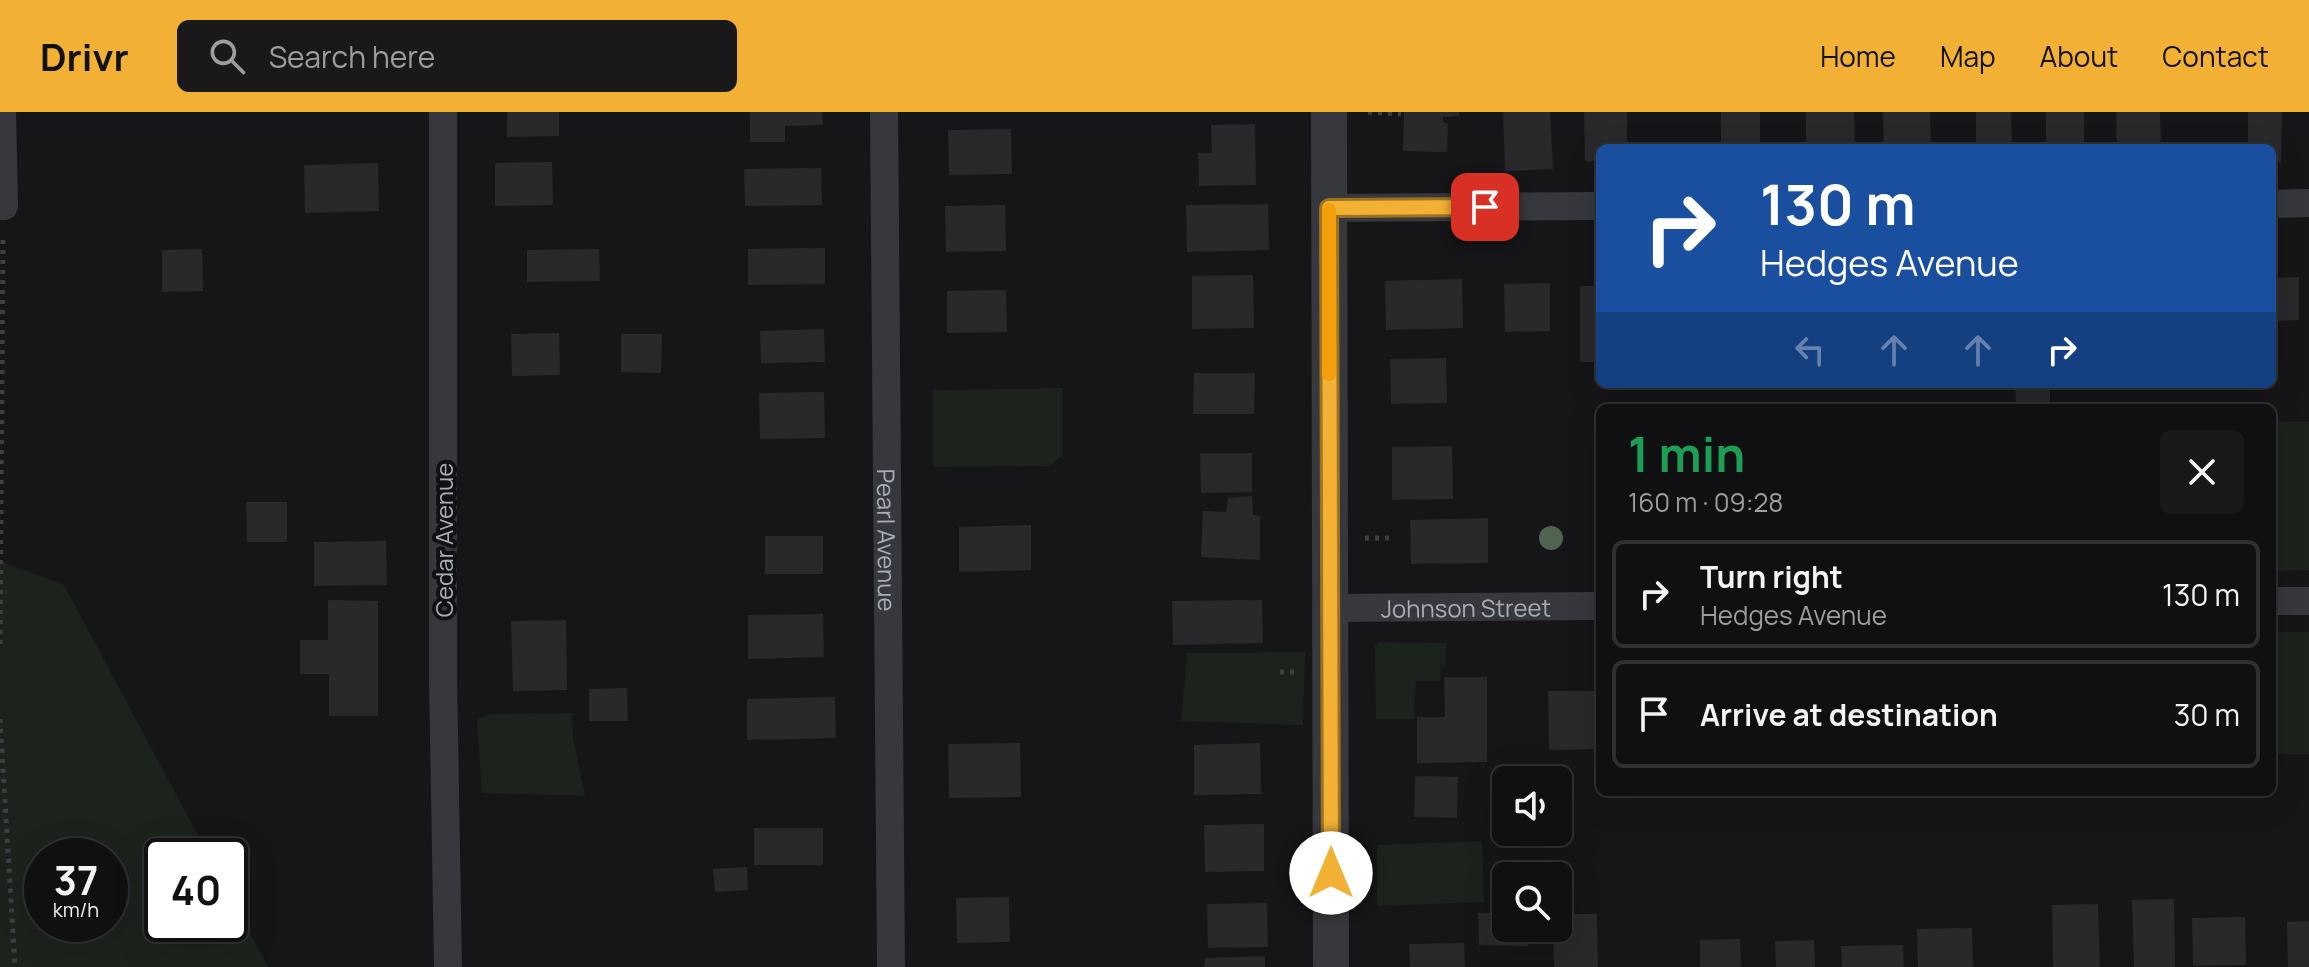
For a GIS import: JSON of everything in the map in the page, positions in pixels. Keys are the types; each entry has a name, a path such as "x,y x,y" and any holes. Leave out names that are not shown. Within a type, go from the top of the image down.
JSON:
{"street":[{"path":"2,112 2,206"},
{"name":"Cedar Avenue","path":"443,112 443,677 448,967"},
{"name":"Pearl Avenue","path":"884,112 891,967"},
{"path":"1329,112 1331,967"},
{"path":"2276,204 2309,203"},
{"path":"1329,208 1596,206"},
{"path":"2276,601 2309,601"},
{"name":"Johnson Street","path":"1330,608 1596,606"}],"path":[{"path":"1368,112 1401,114"},
{"path":"0,644 2,206"},
{"path":"1364,538 1394,538"},
{"path":"0,719 15,967"}],"shaded area":[{"path":"1063,388 1063,455 1049,466 933,467 933,390"},
{"path":"2276,422 2309,422 2309,570 2276,571"},
{"path":"0,561 64,585 199,838 144,838 144,942 248,942 248,929 268,967 0,967"},
{"path":"2276,632 2309,632 2309,754 2276,754"},
{"path":"1379,642 1446,643 1446,666 1441,667 1440,681 1416,681 1414,719 1376,719 1375,646"},
{"path":"1305,652 1303,725 1181,721 1187,653"},
{"path":"572,713 573,739 585,796 482,793 477,719 490,714"},
{"path":"1482,841 1484,902 1377,906 1377,845"}],"building":[{"path":"507,112 559,112 559,136 507,137"},
{"path":"750,112 822,112 823,125 785,126 785,142 750,142"},
{"path":"1404,112 1459,112 1459,116 1443,117 1443,122 1448,124 1447,152 1403,151"},
{"path":"1503,112 1550,112 1553,169 1505,171"},
{"path":"1584,112 1627,112 1627,144 1596,144 1596,161 1585,161"},
{"path":"1721,112 1760,112 1760,144 1721,144"},
{"path":"1806,112 1854,112 1855,144 1806,144"},
{"path":"1883,112 1930,112 1931,144 1884,144"},
{"path":"1976,112 2011,112 2012,144 1976,144"},
{"path":"2046,112 2084,112 2084,144 2046,144"},
{"path":"2116,112 2160,112 2161,144 2117,144"},
{"path":"2248,112 2282,112 2281,162 2276,162 2276,144 2248,144"},
{"path":"1255,124 1256,185 1199,186 1198,153 1212,153 1211,125"},
{"path":"1011,129 1012,174 949,175 948,130"},
{"path":"552,162 553,205 495,206 495,163"},
{"path":"378,163 379,211 305,213 304,165"},
{"path":"821,168 822,205 745,206 744,169"},
{"path":"1268,204 1269,250 1187,252 1186,205"},
{"path":"1005,205 1006,251 946,252 945,206"},
{"path":"825,248 825,284 748,285 748,249"},
{"path":"202,249 203,291 162,292 162,250"},
{"path":"599,249 600,281 527,282 527,250"},
{"path":"1253,275 1254,328 1192,329 1192,276"},
{"path":"2299,277 2299,320 2276,321 2276,278"},
{"path":"1462,279 1463,328 1386,330 1385,281"},
{"path":"1550,283 1550,331 1505,332 1504,284"},
{"path":"1580,286 1596,286 1596,362 1580,362"},
{"path":"1006,290 1007,332 947,333 947,291"},
{"path":"824,329 825,362 761,363 760,331"},
{"path":"559,333 560,375 512,376 511,334"},
{"path":"621,334 662,334 661,373 621,372"},
{"path":"1446,358 1447,403 1391,404 1390,359"},
{"path":"1194,373 1255,373 1254,414 1193,414"},
{"path":"2015,388 2050,388 2050,404 2016,404"},
{"path":"824,392 825,438 760,439 759,393"},
{"path":"1452,446 1453,499 1392,500 1392,447"},
{"path":"1200,453 1252,453 1252,492 1201,493"},
{"path":"1252,496 1253,515 1260,516 1260,560 1201,557 1203,511 1226,512 1228,498"},
{"path":"246,502 287,502 287,542 247,542"},
{"path":"1488,518 1488,563 1411,564 1410,520"},
{"path":"1031,525 1031,570 959,572 959,527"},
{"path":"765,536 823,536 823,574 765,574"},
{"path":"386,541 387,585 314,586 314,542"},
{"path":"328,600 378,601 378,716 329,716 329,674 300,674 300,640 328,640"},
{"path":"1262,600 1263,643 1173,645 1172,601"},
{"path":"823,614 824,657 748,659 748,615"},
{"path":"566,620 567,690 513,691 511,621"},
{"path":"1444,677 1487,677 1487,762 1417,763 1417,717 1445,717"},
{"path":"627,688 628,721 589,721 589,689"},
{"path":"1548,691 1596,691 1596,749 1549,750"},
{"path":"835,697 836,738 747,740 747,699"},
{"path":"1020,743 1021,797 949,798 948,744"},
{"path":"1260,743 1261,794 1194,795 1194,745"},
{"path":"1415,776 1458,777 1457,818 1414,817"},
{"path":"1264,824 1264,871 1205,872 1204,825"},
{"path":"754,828 823,828 823,865 754,865"},
{"path":"747,867 748,890 715,892 713,869"},
{"path":"1009,897 1010,942 957,943 956,898"},
{"path":"2174,899 2175,967 2134,967 2132,900"},
{"path":"1267,903 1268,947 1208,948 1207,904"},
{"path":"2098,904 2100,967 2053,967 2052,905"},
{"path":"1478,913 1492,913 1492,942 1528,942 1528,946 1479,945"},
{"path":"1572,914 1597,914 1598,967 1554,967 1553,942 1572,942"},
{"path":"2245,917 2246,965 2193,966 2192,918"},
{"path":"2309,921 2309,967 2288,967 2287,922"},
{"path":"1972,928 1973,967 1918,967 1917,929"},
{"path":"1740,939 1741,967 1700,967 1700,940"},
{"path":"1814,940 1815,967 1776,967 1775,941"},
{"path":"1464,943 1465,967 1410,967 1409,944"},
{"path":"1903,945 1904,967 1842,967 1841,946"},
{"path":"1265,956 1265,967 1204,967 1205,958"}],"slow traffic":[{"path":"1329,210 1329,374"}],"route":[{"path":"1331,873 1329,208 1485,207"}]}
